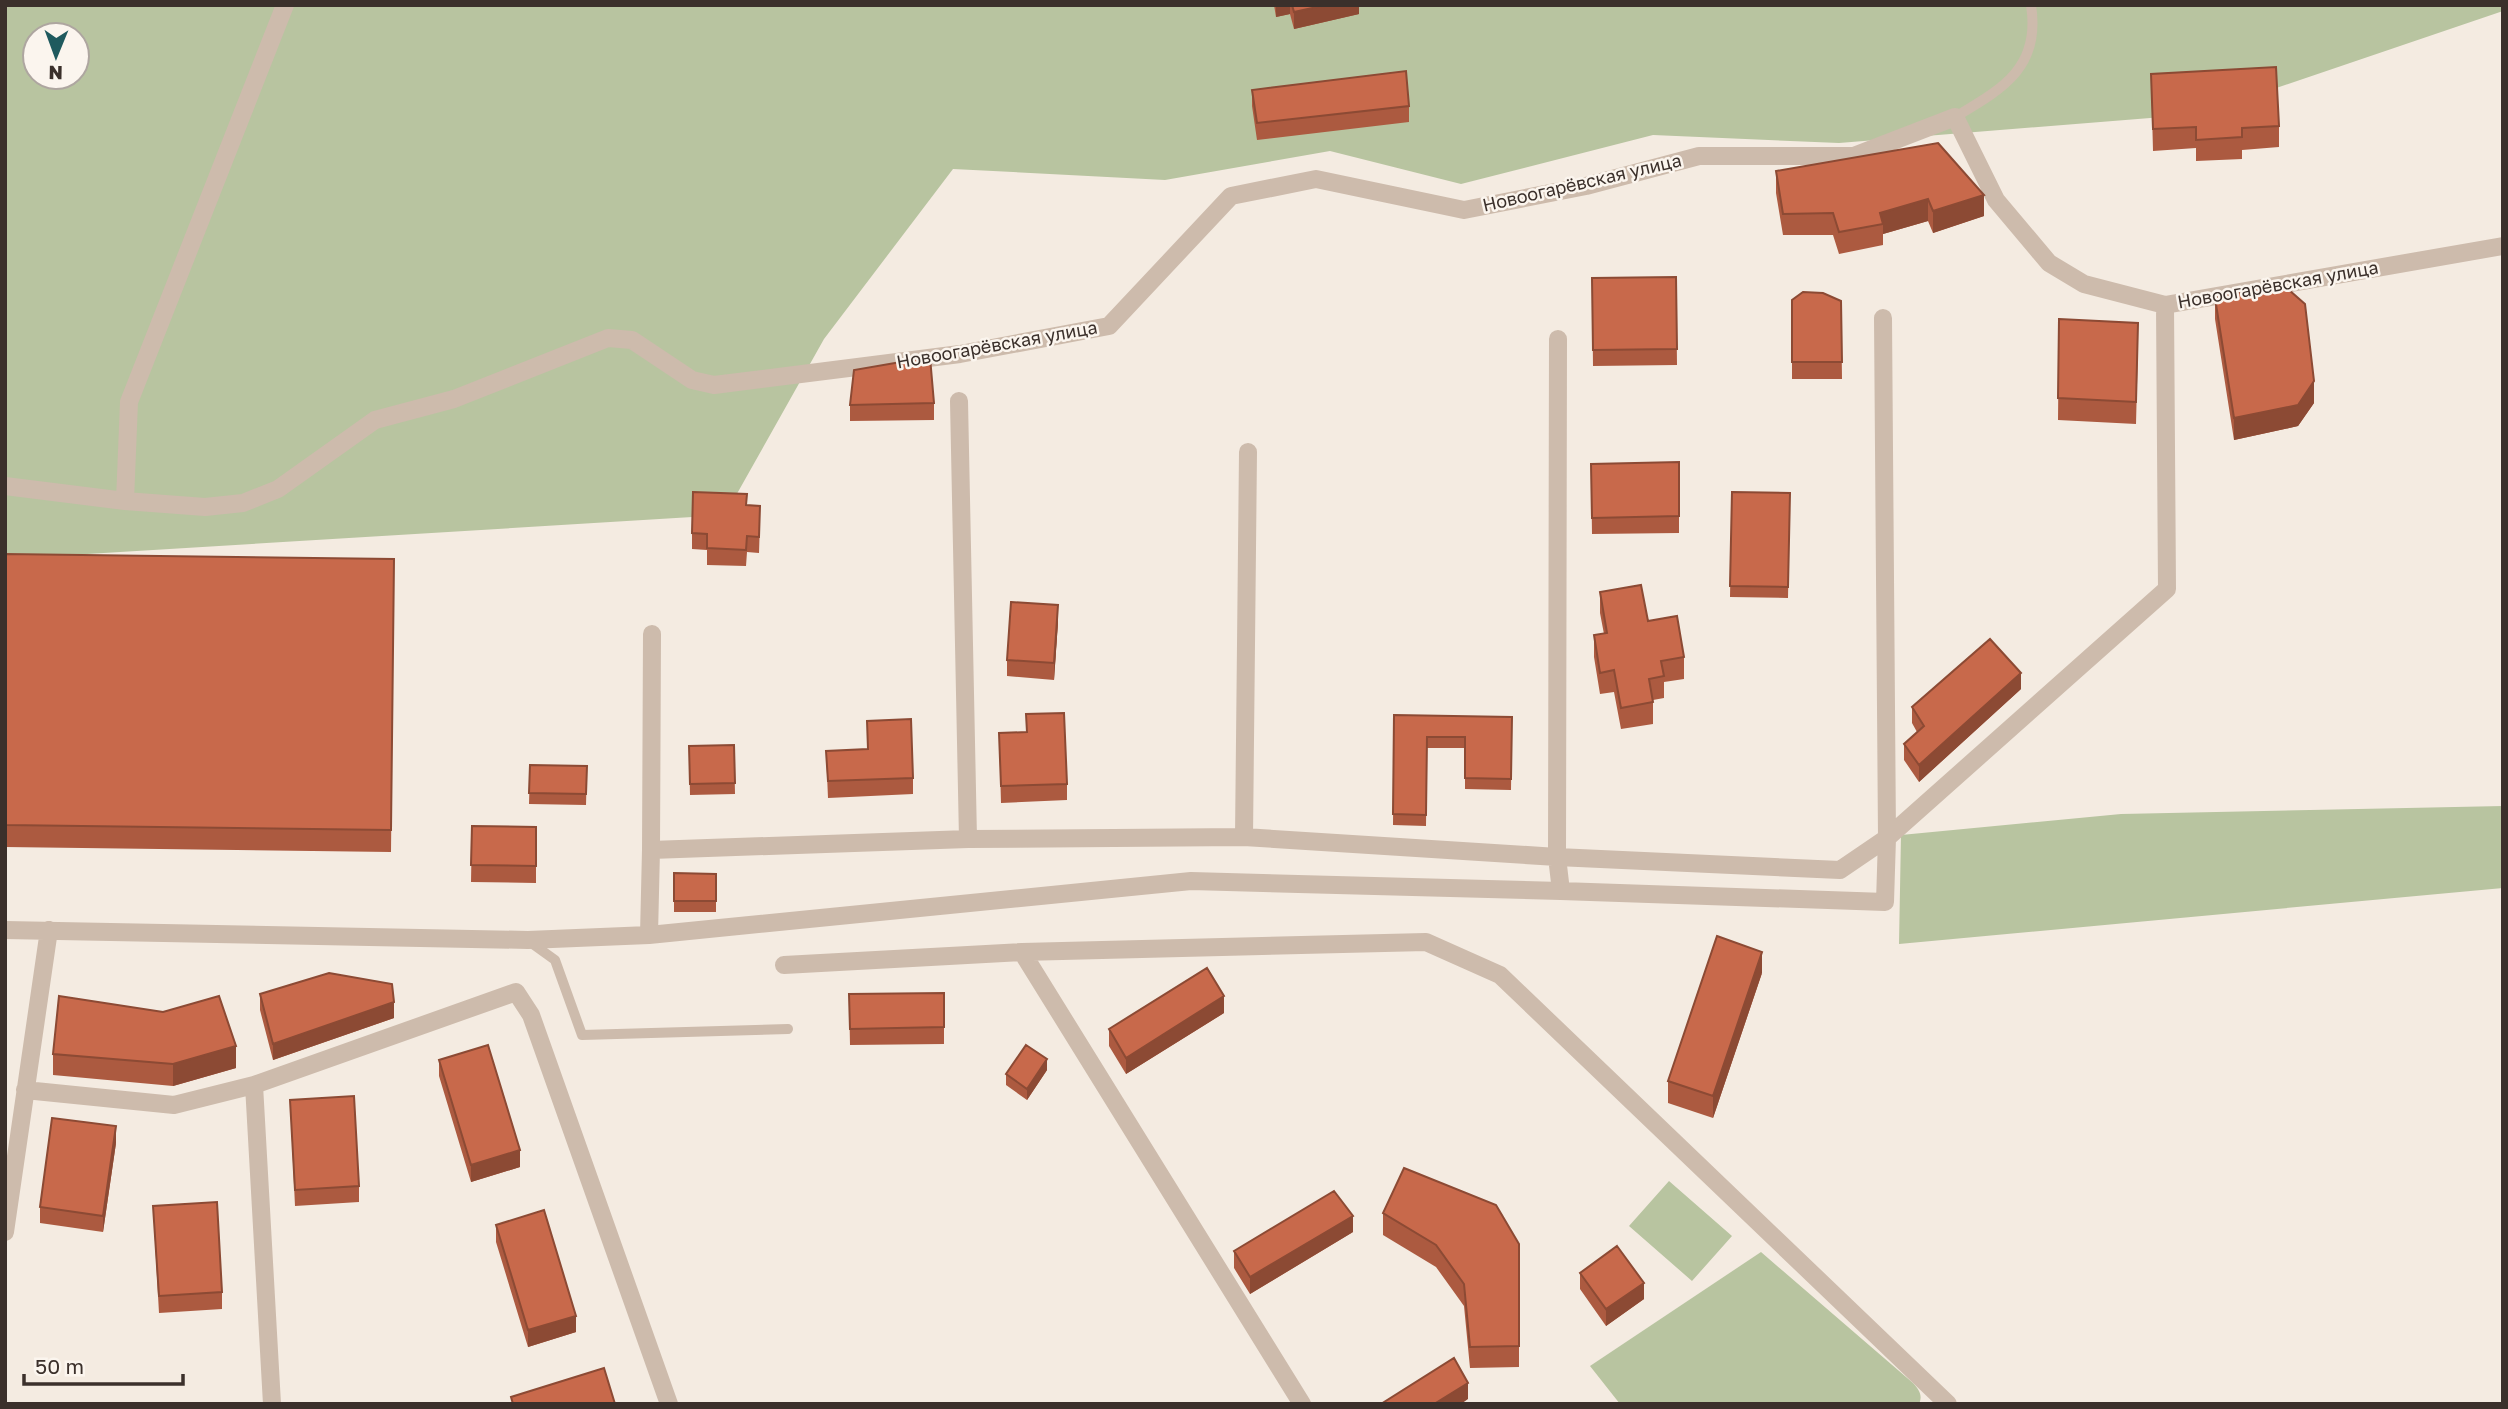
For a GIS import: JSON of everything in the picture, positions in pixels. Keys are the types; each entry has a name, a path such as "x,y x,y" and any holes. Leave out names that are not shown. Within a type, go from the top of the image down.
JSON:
{"street":[{"path":"125,501 129,402 285,5"},
{"name":"Новоогарёвская улица","path":"5,486 125,501 205,507 243,503 278,489 375,420 454,399 608,338 632,340 692,380 715,385 960,354 1109,326 1231,196 1316,179 1464,210 1586,186 1699,156 1854,156 1955,117 1996,200 2049,263 2084,284 2165,305 2503,246"},
{"path":"651,850 968,839 1244,837 1557,857 1840,870 1887,838 2167,589 2165,305"},
{"path":"5,930 528,940 649,935 1191,881 1885,902 1887,838 1883,318"},
{"path":"1558,339 1557,857 1561,891"},
{"path":"959,401 968,839"},
{"path":"1244,837 1248,452"},
{"path":"649,935 652,634"},
{"path":"5,1232 49,930"},
{"path":"785,965 1022,952 1426,942 1500,975 1945,1403"},
{"path":"1022,952 1302,1404"},
{"path":"25,1090 174,1105 254,1085 516,992 531,1015 669,1404"},
{"path":"254,1085 272,1404"}],"lane":[{"path":"1955,117 1999,90 2028,57 2034,23 2031,5"},
{"path":"528,940 555,960 582,1035 788,1030"}],"green space":[{"path":"5,5 2503,5 2503,11 2200,114 1839,143 1653,135 1461,184 1330,151 1165,180 953,169 824,339 725,515 5,559"},
{"path":"2503,806 2503,888 1899,944 1901,835 2121,814"},
{"path":"1669,1181 1732,1236 1692,1281 1629,1226"},
{"path":"1761,1252 1913,1383 1920,1393 1919,1404 1620,1404 1590,1366"}],"building":[{"path":"1292,5 1326,5 1294,12"},
{"path":"2276,67 2279,126 2242,128 2242,137 2196,140 2196,127 2153,129 2151,74"},
{"path":"1406,71 1409,106 1257,123 1252,90"},
{"path":"1938,143 1984,195 1933,211 1928,199 1880,213 1883,224 1839,232 1833,213 1783,214 1776,171"},
{"path":"1676,277 1677,349 1593,350 1592,278"},
{"path":"2281,283 2305,304 2314,381 2298,405 2234,418 2215,298"},
{"path":"1803,292 1823,293 1841,301 1842,362 1792,362 1792,300"},
{"path":"2059,319 2138,323 2136,402 2058,398"},
{"path":"930,357 934,403 850,405 854,370"},
{"path":"1679,462 1679,516 1592,518 1591,464"},
{"path":"693,492 747,494 746,505 760,506 759,537 747,536 746,550 707,548 707,534 692,533"},
{"path":"1732,492 1790,493 1788,587 1730,586"},
{"path":"5,554 394,559 391,830 5,825"},
{"path":"1641,585 1648,621 1677,616 1684,657 1661,661 1664,676 1649,679 1653,702 1621,708 1614,670 1600,673 1594,635 1607,633 1600,592"},
{"path":"1011,602 1058,605 1054,663 1007,660"},
{"path":"1990,639 2021,673 1919,765 1904,744 1924,726 1912,707"},
{"path":"1064,713 1067,784 1001,786 999,733 1027,732 1026,714"},
{"path":"1394,715 1512,717 1511,779 1465,778 1465,737 1427,737 1426,815 1393,814"},
{"path":"911,719 913,778 828,781 826,751 868,749 867,721"},
{"path":"734,745 735,783 690,784 689,746"},
{"path":"530,765 587,766 586,794 529,793"},
{"path":"472,826 536,827 536,866 471,865"},
{"path":"674,873 716,874 716,901 674,901"},
{"path":"1717,936 1762,952 1713,1096 1668,1081"},
{"path":"1207,968 1224,996 1126,1058 1109,1029"},
{"path":"329,973 392,984 394,1002 273,1044 260,994"},
{"path":"944,993 944,1027 850,1029 849,994"},
{"path":"59,996 163,1012 219,996 236,1046 173,1064 53,1054"},
{"path":"488,1045 520,1150 471,1165 439,1060"},
{"path":"1026,1045 1047,1059 1027,1089 1006,1074"},
{"path":"354,1096 359,1186 295,1190 290,1100"},
{"path":"52,1118 116,1126 103,1216 40,1207"},
{"path":"1404,1168 1496,1205 1519,1244 1519,1346 1470,1347 1464,1284 1436,1245 1383,1213"},
{"path":"1334,1191 1353,1216 1250,1277 1234,1251"},
{"path":"217,1202 222,1292 159,1296 153,1206"},
{"path":"544,1210 576,1316 528,1330 496,1225"},
{"path":"1617,1246 1644,1283 1606,1309 1580,1273"},
{"path":"1454,1358 1468,1383 1434,1404 1381,1404"},
{"path":"604,1368 615,1404 513,1404 511,1397"}]}
